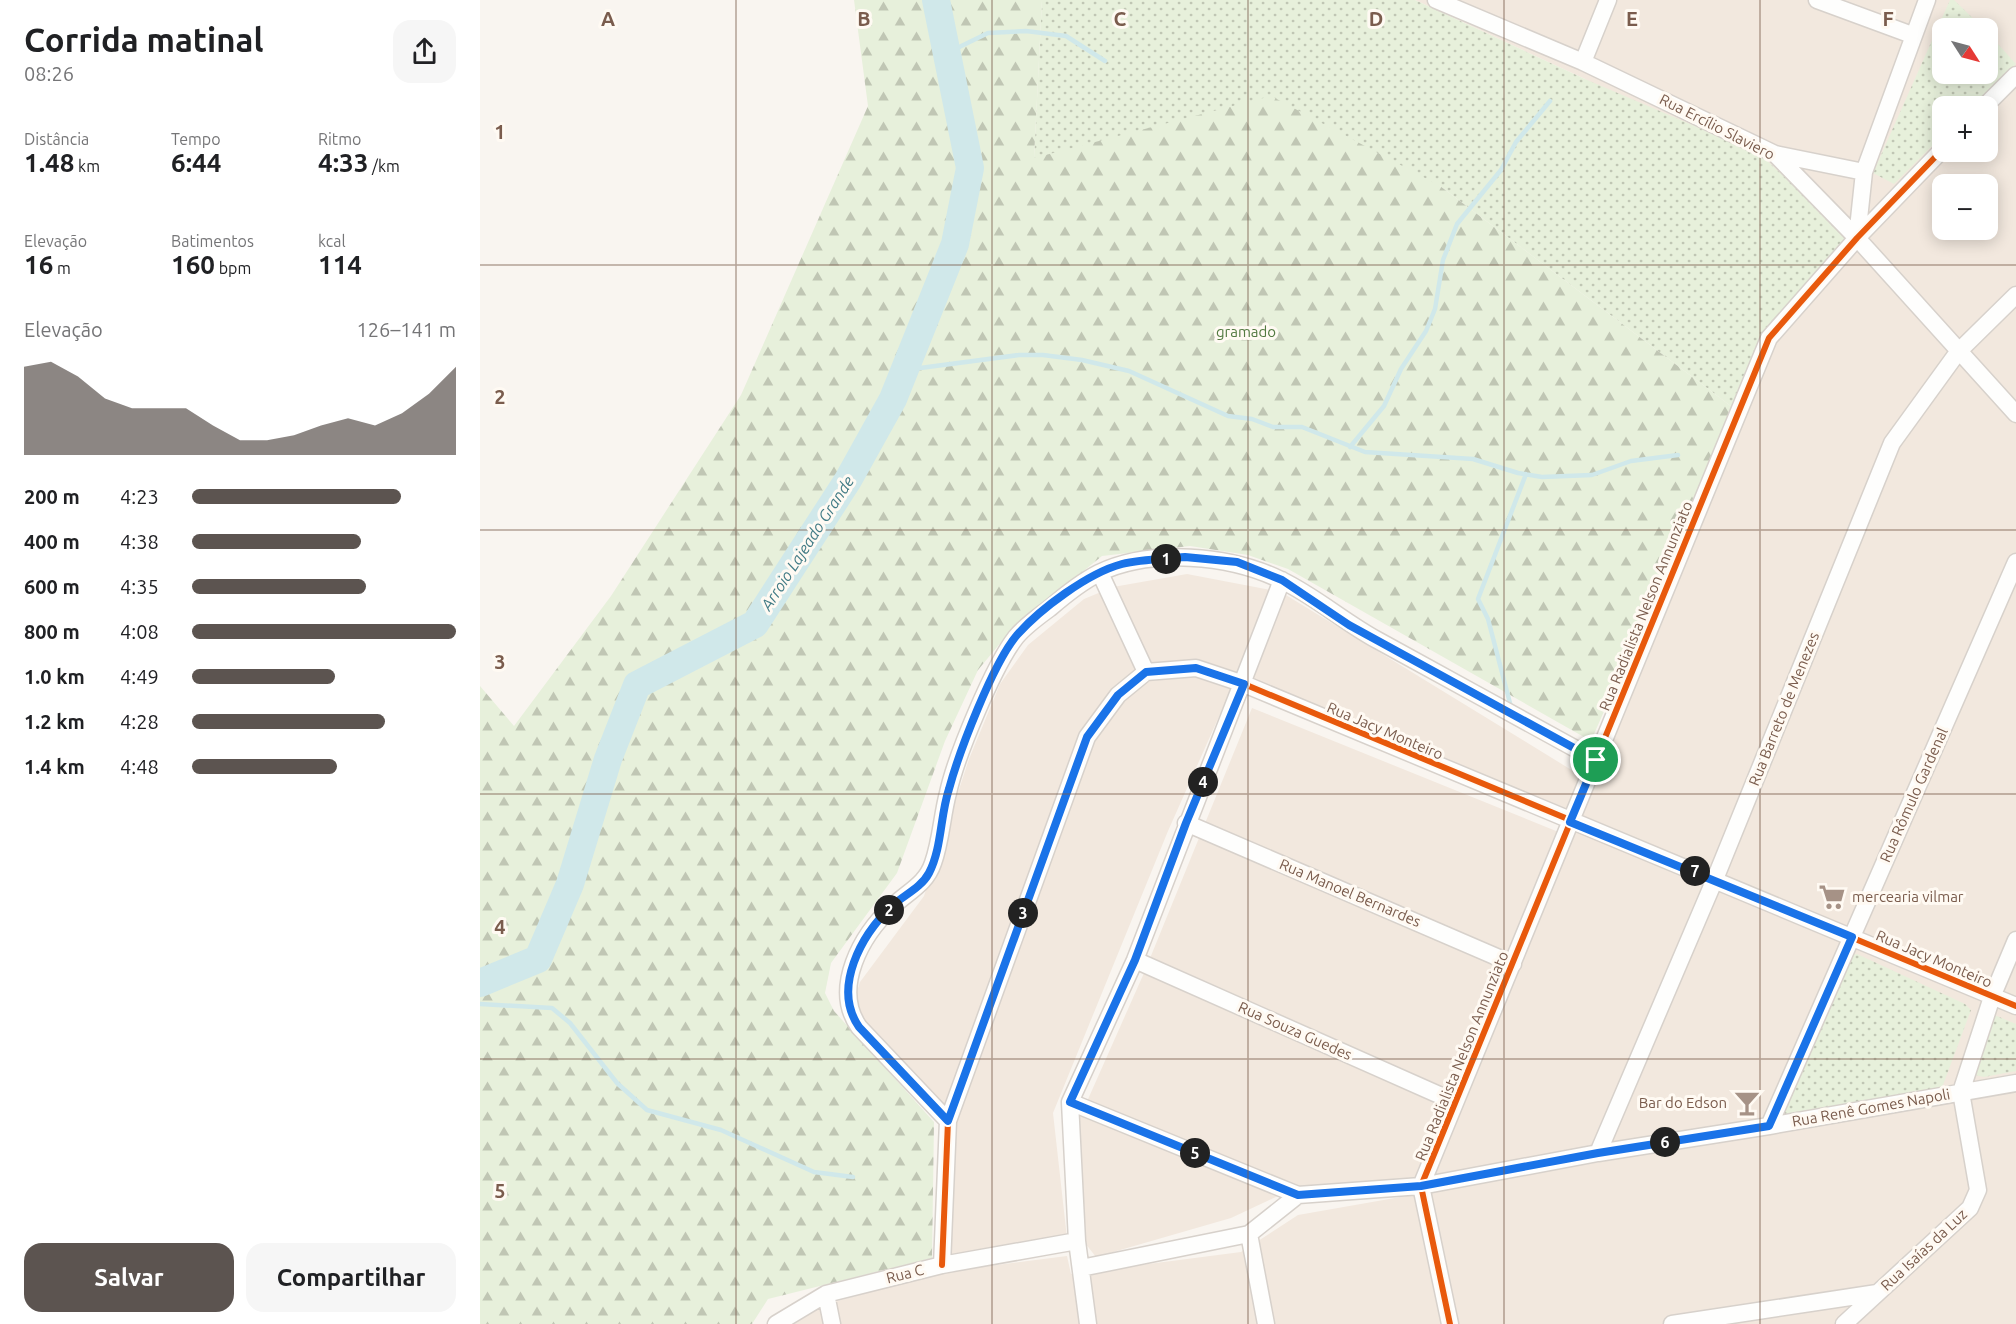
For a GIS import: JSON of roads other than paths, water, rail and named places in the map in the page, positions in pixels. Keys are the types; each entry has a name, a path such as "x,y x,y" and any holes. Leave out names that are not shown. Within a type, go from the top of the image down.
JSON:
{"street":[{"name":"Rua Ercílio Slaviero","path":"1436,0 1583,62 1775,154 1857,238 2016,414"},
{"path":"1583,62 1608,0"},
{"path":"1817,0 1912,35"},
{"path":"1857,238 1864,172 1912,35 1927,0"},
{"path":"1995,96 2016,75"},
{"path":"1775,154 1864,172"},
{"name":"Rua Radialista Nelson Annunziato","path":"1421,1186 1769,338 1857,238 1932,160"},
{"name":"Rua Barreto de Menezes","path":"1598,1153 1715,879 1892,443 1958,352 2016,295"},
{"path":"948,1121 859,1027 850,1014 846,996 850,971 870,933 890,908 918,888 928,875 934,860 948,790 1003,658 1017,636 1079,584 1123,564 1185,557 1237,562 1282,580 1349,625 1596,760"},
{"name":"Rua Rômulo Gardenal","path":"1769,1126 2016,562"},
{"path":"942,1265 948,1121 1087,737 1118,695 1146,672 1100,573"},
{"path":"1088,1324 1077,1241 1070,1102 1135,960 1186,823 1244,684 1282,580"},
{"name":"Rua Jacy Monteiro","path":"1146,672 1196,668 1244,684 1570,822 1715,879 2016,1006"},
{"name":"Rua Manoel Bernardes","path":"1186,823 1513,964"},
{"path":"1961,1092 1992,997 2016,940"},
{"name":"Rua Souza Guedes","path":"1135,960 1455,1102"},
{"name":"Rua Renê Gomes Napoli","path":"1070,1102 1298,1195 1421,1186 1598,1153 2016,1083"},
{"name":"Rua Isaías da Luz","path":"1844,1324 1970,1208 1978,1190 1961,1092"},
{"path":"1421,1186 1450,1324"},
{"path":"1081,1268 1249,1234 1298,1195"},
{"path":"1249,1234 1266,1324"},
{"name":"Rua C","path":"776,1324 826,1294 942,1265 1077,1241"},
{"path":"1672,1324 1877,1293"},
{"path":"826,1294 832,1324"}],"waterway":[{"name":"Arroio Lajeado Grande","path":"480,983 538,959 570,884 608,759 637,685 755,624 848,480 893,399 955,244 970,168 936,0"},
{"path":"947,53 988,33 1026,31 1066,36 1105,61"},
{"path":"1350,447 1384,406 1401,369 1426,331 1435,309 1443,260 1457,224 1501,170 1516,142 1550,101"},
{"path":"905,370 1019,355 1043,355 1082,360 1129,371 1228,416 1252,419 1273,427 1302,427 1365,452 1473,459 1518,473 1542,477 1592,475 1631,461 1678,455"},
{"path":"1511,707 1488,619 1478,599 1526,474"},
{"path":"480,1004 552,1008 570,1023 617,1083 647,1110 721,1130 814,1172 853,1177"}],"place":[{"name":"mercearia vilmar","path":"1832,897"},
{"name":"Bar do Edson","path":"1747,1103"}],"park label":[{"name":"gramado","path":"1246,332"}]}
